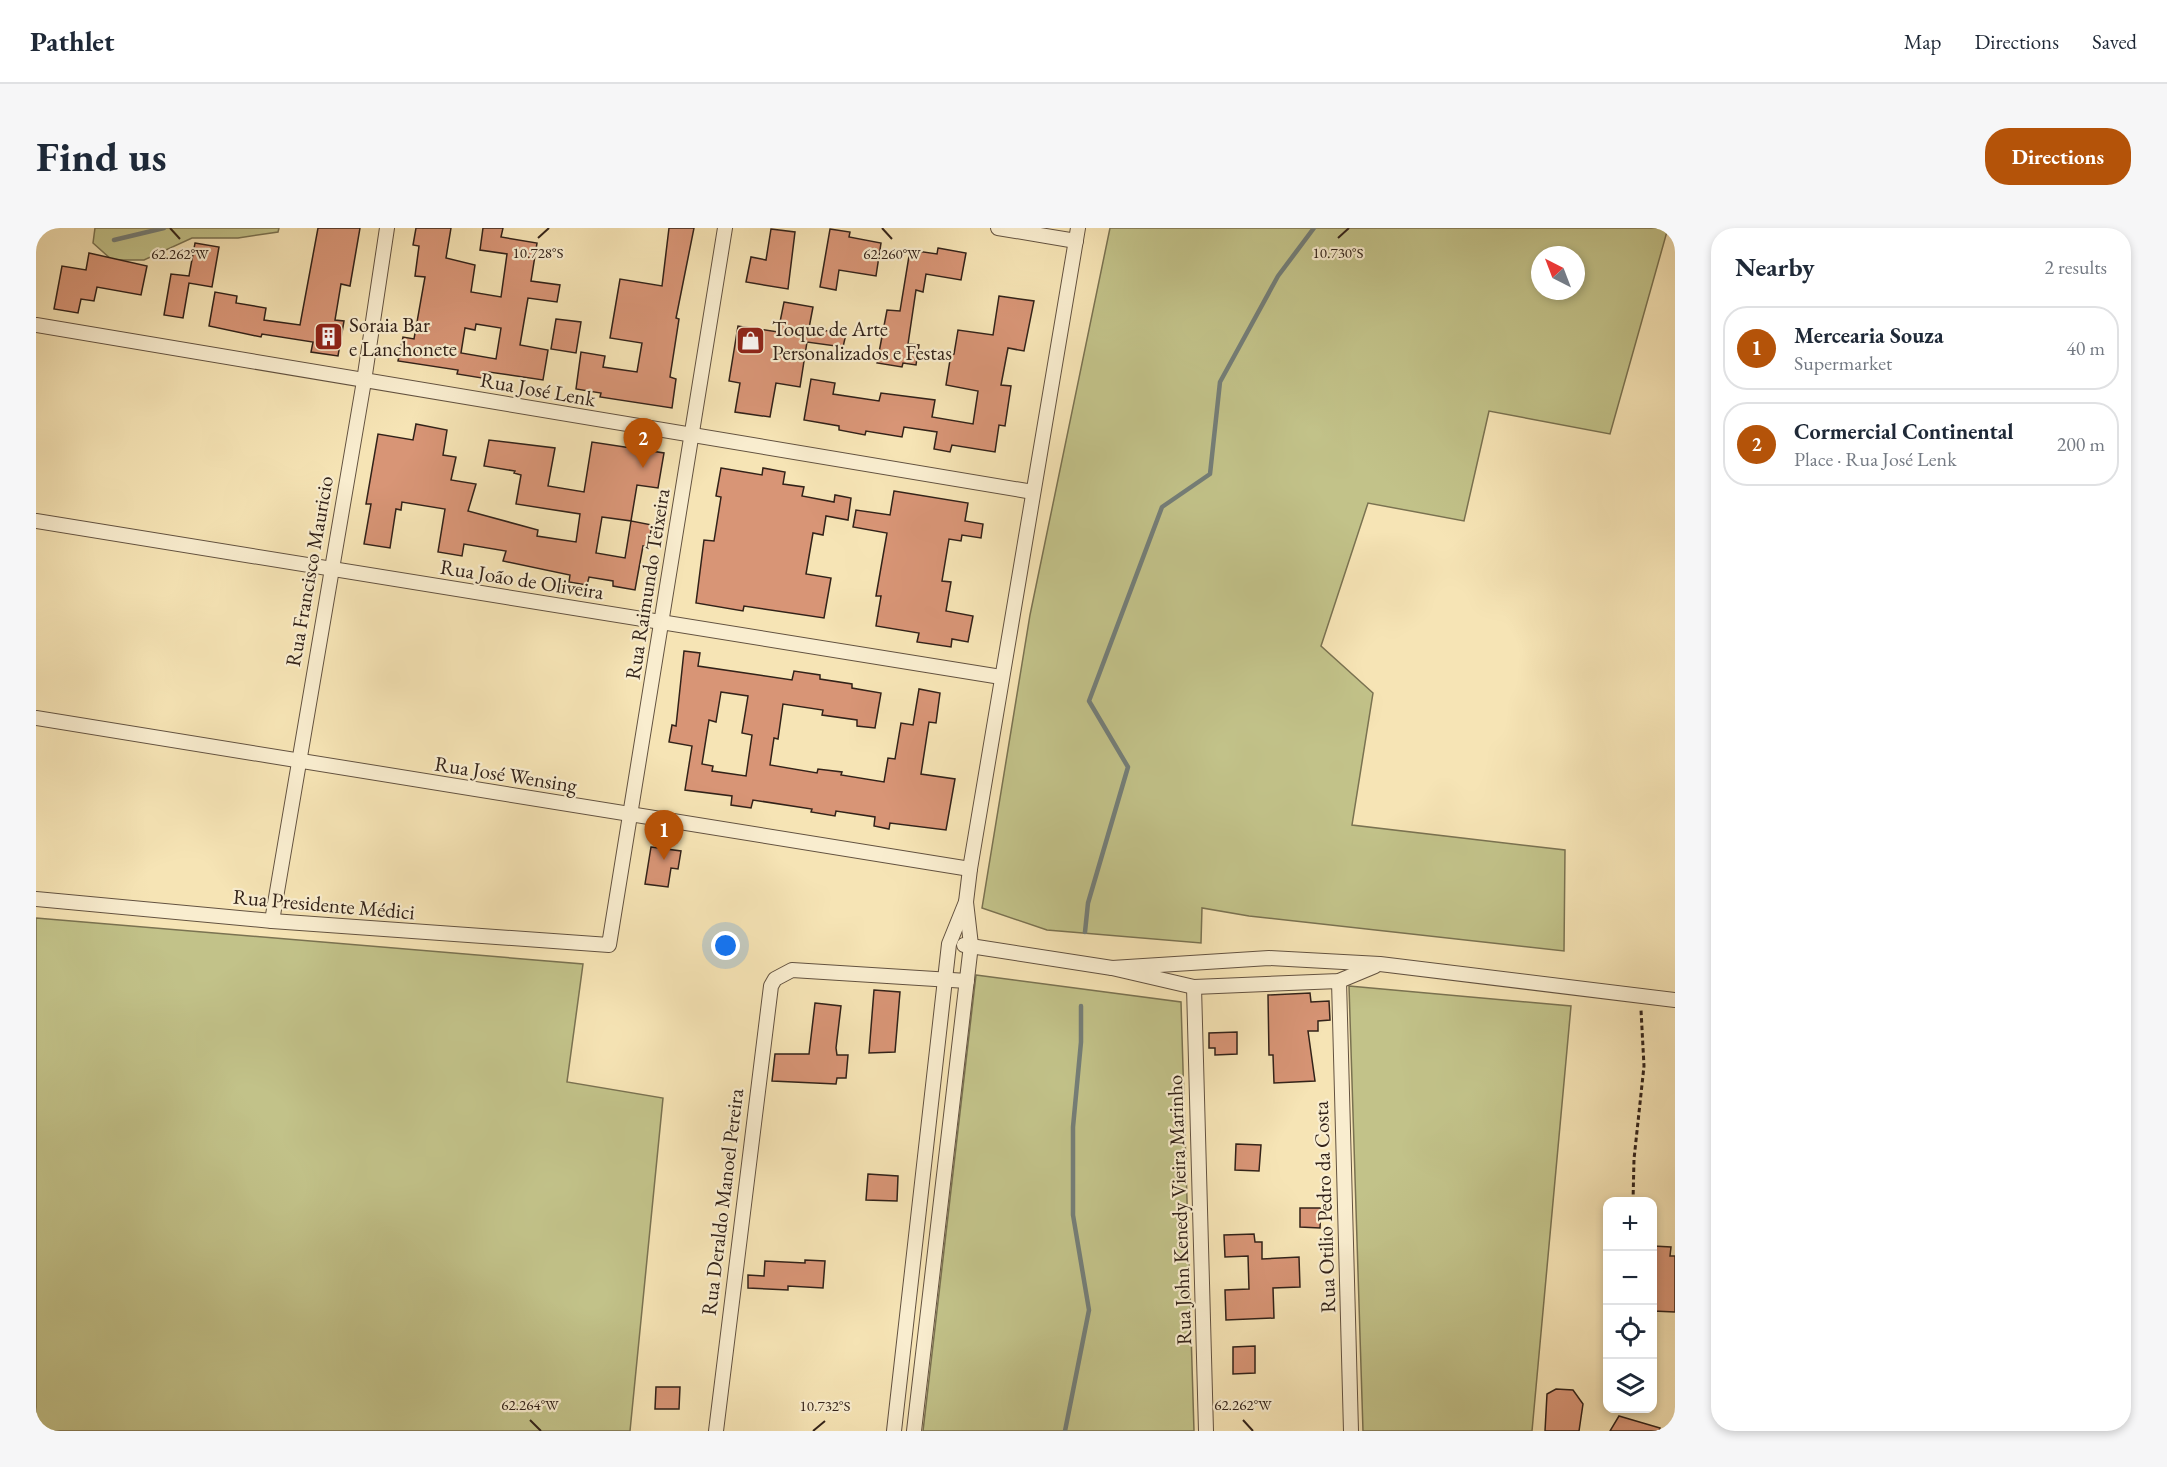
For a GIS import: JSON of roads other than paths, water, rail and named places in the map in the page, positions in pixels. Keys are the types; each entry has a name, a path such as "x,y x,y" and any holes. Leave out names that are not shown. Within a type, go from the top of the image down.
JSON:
{"street":[{"name":"Rua Francisco Mauricio","path":"272,921 330,569 364,381 387,228"},
{"name":"Rua Raimundo Teixeira","path":"609,945 663,624 725,228"},
{"path":"914,1431 971,945 966,902 970,869 1077,235 998,228"},
{"name":"Rua José Lenk","path":"36,325 1033,492"},
{"name":"Rua João de Oliveira","path":"36,521 1001,677"},
{"name":"Rua José Wensing","path":"36,718 970,869"},
{"name":"Rua Presidente Médici","path":"36,898 272,921 609,945"},
{"path":"894,1431 949,944 966,902"},
{"path":"949,944 971,945 1112,968 1194,987 1339,981 1380,964"},
{"path":"1112,968 1269,958 1380,964 1675,1000"},
{"name":"Rua Deraldo Manoel Pereira","path":"716,1431 767,995 775,979 783,973 800,970 945,979"},
{"path":"945,979 967,981"},
{"name":"Rua Otilio Pedro da Costa","path":"1339,981 1351,1431"},
{"name":"Rua John Kenedy Vieira Marinho","path":"1194,987 1206,1431"}],"waterway":[{"path":"114,240 164,228"},
{"path":"1085,932 1088,903 1128,767 1089,701 1162,507 1210,474 1220,382 1278,276 1314,228"},
{"path":"1065,1431 1089,1310 1073,1215 1073,1127 1081,1042 1081,1006"}],"place":[{"name":"Soraia Bar e Lanchonete","path":"328,336"},
{"name":"Toque de Arte Personalizados e Festas","path":"751,340"},
{"name":"Cormercial Continental","path":"643,468"},
{"name":"Mercearia Souza","path":"664,860"}]}
